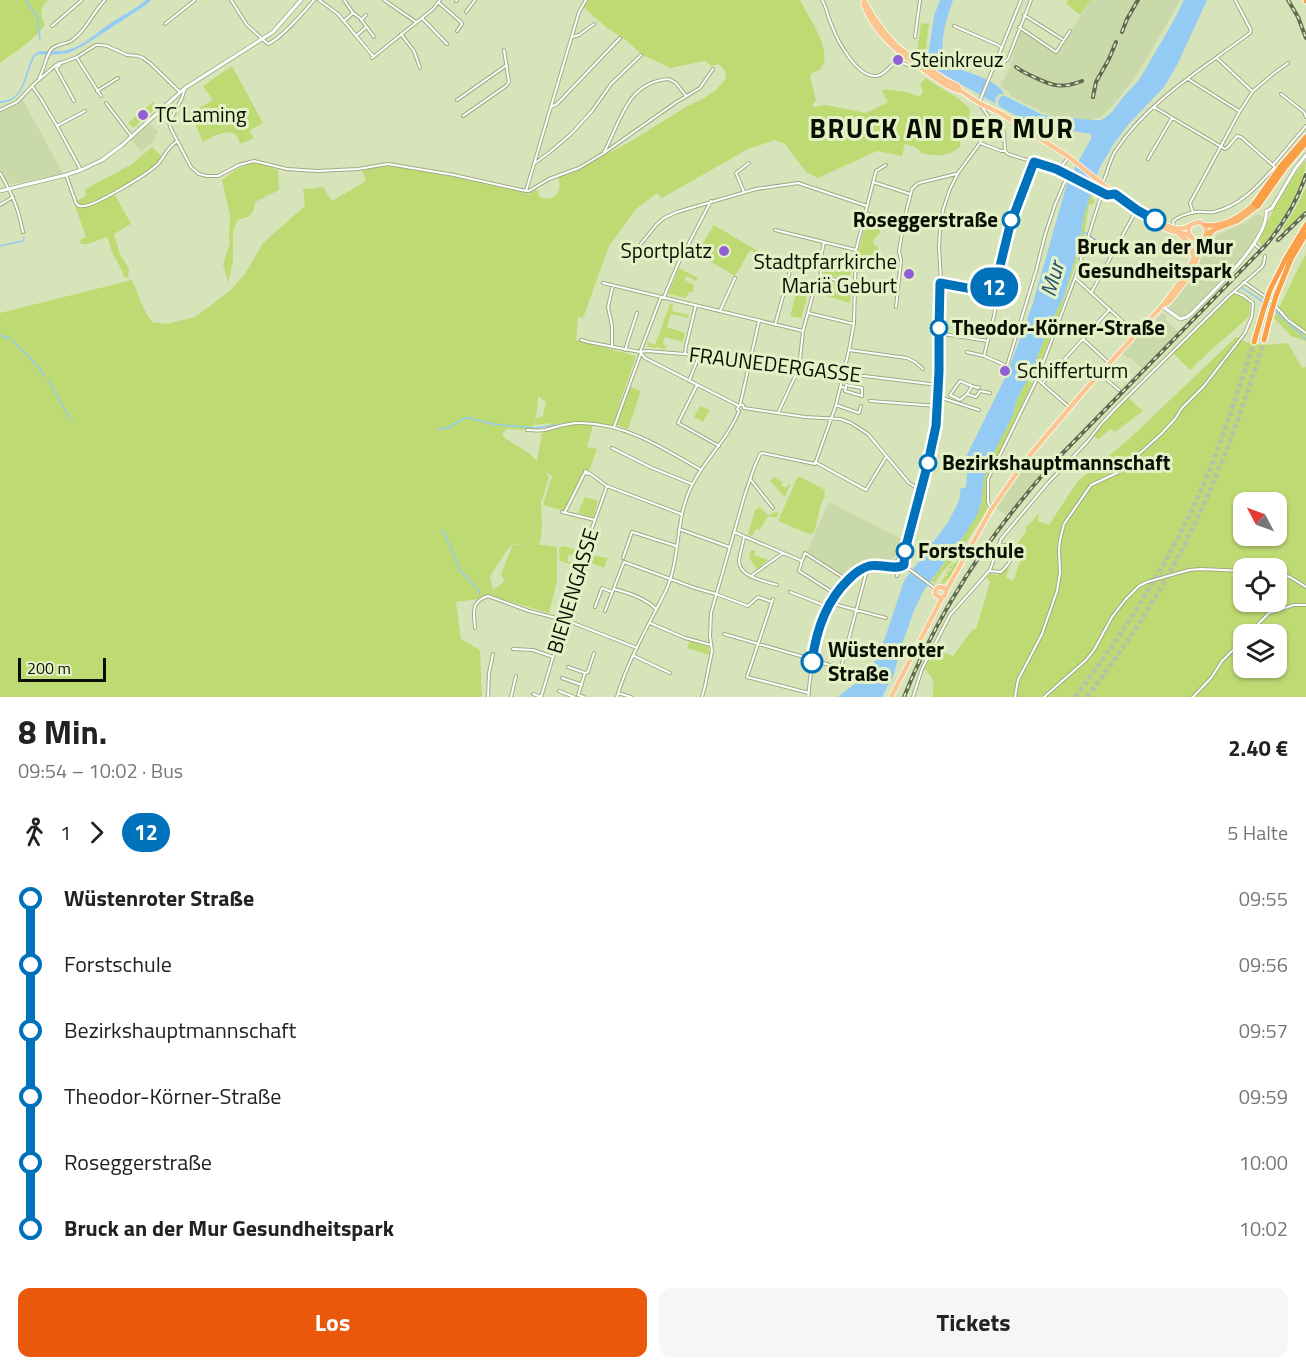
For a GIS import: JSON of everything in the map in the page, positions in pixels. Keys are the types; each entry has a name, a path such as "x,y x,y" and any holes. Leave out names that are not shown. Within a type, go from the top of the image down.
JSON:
{"highway":[{"path":"1205,225 1230,220 1256,205 1280,167 1306,136"},
{"path":"1206,235 1215,229 1238,221 1256,205 1306,143"},
{"path":"1299,237 1306,219"},
{"path":"1254,342 1276,275 1306,225"},
{"path":"1200,246 1215,229"},
{"path":"1264,340 1276,296 1291,259 1306,234"}],"main road":[{"path":"0,191 66,176 107,156 132,137 185,88 273,32 301,0"},
{"path":"863,0 873,22 897,51 942,82 1002,114 1070,158 1155,224 1201,240"},
{"path":"1266,211 1272,208 1295,168 1306,155"},
{"path":"1256,205 1266,211"},
{"path":"1137,210 1174,227 1184,228 1198,221 1205,225 1207,230 1201,240 1198,258 1192,273 1170,301 1162,306"},
{"path":"1162,306 1177,317 1182,319 1187,317 1236,268 1254,244 1265,223 1266,211"},
{"path":"891,697 938,606 939,597 935,592 956,573 992,510 1025,462 1070,407 1162,306 1190,267 1196,251 1188,232 1189,226"},
{"path":"1178,233 1191,247 1193,257 1190,267"},
{"path":"939,588 945,596 939,597"}],"street":[{"path":"52,26 82,0"},
{"path":"35,83 42,73 50,50 54,46 71,41 81,32 105,0"},
{"path":"165,24 195,0"},
{"path":"231,0 247,25 268,44 294,22 314,0"},
{"path":"321,0 344,21 373,57 434,9 439,1 461,22 457,31"},
{"path":"344,0 375,37"},
{"path":"384,0 416,22"},
{"path":"466,12 475,0"},
{"path":"526,191 579,12 586,0"},
{"path":"822,0 832,28 861,72 875,76 881,75 896,62 908,65 912,60"},
{"path":"915,37 920,0"},
{"path":"1020,0 979,103 990,120 1004,133 1005,150 1010,155 1056,169 1107,195 1115,194"},
{"path":"997,62 1002,64 1008,59 1031,0"},
{"path":"1101,183 1106,176 1114,153 1154,107 1250,33 1251,30 1235,0"},
{"path":"344,21 353,13"},
{"path":"361,20 366,15"},
{"path":"1024,15 1062,39"},
{"path":"422,18 447,44"},
{"path":"572,36 579,35 594,24"},
{"path":"954,26 1002,48"},
{"path":"356,36 366,27"},
{"path":"1019,27 1056,52 1070,31"},
{"path":"401,34 414,51 420,68"},
{"path":"551,107 558,104 620,38"},
{"path":"0,110 17,102 59,63 77,57 96,45 107,46 127,55 138,56 150,63 180,92"},
{"path":"463,116 506,86 509,79 504,50"},
{"path":"535,163 572,133 592,111 611,84 640,55"},
{"path":"77,57 101,96"},
{"path":"1217,58 1253,92"},
{"path":"59,63 60,65 56,68 74,101"},
{"path":"1193,213 1190,203 1240,111 1253,92 1288,63"},
{"path":"457,100 507,65"},
{"path":"185,88 170,123 177,141 195,172 212,177 218,176 246,162 254,161 261,161 286,170 317,171 358,169 388,164 529,191 549,179 579,168 602,154 700,88 712,69"},
{"path":"97,91 118,78"},
{"path":"602,154 619,119 637,91 654,82 669,79 676,83 686,96"},
{"path":"1188,79 1240,111"},
{"path":"32,86 81,170"},
{"path":"1281,94 1304,112 1306,117"},
{"path":"106,103 132,137"},
{"path":"1154,107 1225,149 1237,136 1241,136 1274,166"},
{"path":"57,126 85,111"},
{"path":"1148,159 1172,118"},
{"path":"905,566 905,550 936,427 939,385 939,249 943,210 958,173 980,143 990,120"},
{"path":"1174,227 1173,221 1193,213 1221,210 1247,195 1306,126"},
{"path":"66,176 76,203 83,207 139,179 158,163 166,150 177,141"},
{"path":"980,143 1001,151 1005,150"},
{"path":"1056,169 1070,158"},
{"path":"984,356 997,296 994,291 1000,261 1010,225 1034,162"},
{"path":"744,192 736,173 749,164"},
{"path":"815,463 836,405 854,324 856,249 876,171 886,165"},
{"path":"0,173 13,196 23,232"},
{"path":"896,307 901,260 899,251 910,194 916,185 958,173"},
{"path":"967,352 984,356 1006,366 1045,235 1067,175"},
{"path":"873,182 910,194"},
{"path":"636,250 656,225 677,212 744,192 788,183 798,183 867,206"},
{"path":"992,510 988,502 988,479 1037,379 1075,278 1102,193"},
{"path":"1247,195 1256,205"},
{"path":"0,205 13,196"},
{"path":"614,427 663,297 711,201"},
{"path":"1091,293 1137,210"},
{"path":"865,213 904,223"},
{"path":"775,230 856,249"},
{"path":"1089,235 1098,245 1113,254"},
{"path":"778,413 799,368 803,332 813,294 821,276 820,262 824,242"},
{"path":"1254,244 1260,249"},
{"path":"775,325 794,256 820,262"},
{"path":"912,697 927,659 950,615 990,570 1001,539 1128,395 1262,267 1265,256"},
{"path":"821,276 855,285 897,286"},
{"path":"720,311 735,278"},
{"path":"1075,278 1131,329"},
{"path":"1244,282 1271,301 1288,320 1306,333"},
{"path":"603,283 803,332"},
{"path":"940,283 994,291"},
{"path":"612,347 612,326 608,306 613,285"},
{"path":"785,287 813,294"},
{"path":"1016,697 1018,680 1042,634 1057,591 1060,573 1060,540 1064,524 1091,485 1119,472 1161,434 1204,386 1245,333 1252,316 1252,303 1245,296 1235,292"},
{"path":"685,354 696,305"},
{"path":"1043,383 1110,309"},
{"path":"625,350 637,313"},
{"path":"808,313 854,324"},
{"path":"617,697 633,656 667,588 681,514 692,484 731,428 739,411 737,409 759,321"},
{"path":"939,331 943,331 943,334"},
{"path":"939,336 943,334 988,341"},
{"path":"1083,339 1109,363"},
{"name":"FRAUNEDERGASSE","path":"581,340 641,353 647,351 685,354 939,385"},
{"path":"849,350 907,358 923,369"},
{"path":"641,353 645,358 697,385 743,405 744,408 806,417 831,418 857,426 868,434 909,483 921,490"},
{"path":"689,381 699,356"},
{"path":"1100,374 1119,390"},
{"path":"1037,379 1070,407"},
{"path":"948,400 960,381 979,387"},
{"path":"697,385 678,423 719,446"},
{"path":"846,385 862,388 862,396 845,391 846,388 846,385"},
{"path":"950,395 960,399 972,386"},
{"path":"841,387 846,388"},
{"path":"967,394 976,397 980,391 990,393"},
{"path":"938,397 979,410"},
{"path":"870,401 938,406"},
{"path":"836,405 859,414 861,406"},
{"path":"739,411 743,411 744,408"},
{"path":"527,430 546,430 582,423 621,428 648,440 701,470"},
{"path":"612,448 652,468 692,484"},
{"path":"702,697 712,651 711,613 729,547 760,454 815,463 866,490 886,457"},
{"path":"585,471 607,486 681,514"},
{"path":"592,475 584,474 563,512 595,520"},
{"path":"750,479 773,508"},
{"name":"BIENENGASSE","path":"533,694 541,697 553,657 568,621 591,531 607,486"},
{"path":"679,529 729,547"},
{"path":"623,558 632,532 676,546"},
{"path":"734,532 802,561"},
{"path":"744,537 739,563 751,576 777,585"},
{"path":"990,570 1001,572 1011,560 1014,551 1009,546 999,544"},
{"path":"605,612 624,562 748,606 758,597 773,600 747,677 809,695 812,660 818,633 830,603 847,580 860,569 896,562 905,550"},
{"path":"751,576 783,553"},
{"path":"836,594 799,571 805,554 847,580"},
{"path":"900,558 904,561"},
{"path":"896,562 899,567 897,576"},
{"path":"879,564 905,566 939,588"},
{"path":"841,668 868,566"},
{"path":"1044,697 1086,660 1112,617 1140,586 1189,570 1233,570"},
{"path":"1287,576 1306,587"},
{"path":"595,607 602,588 626,592 646,600 656,609"},
{"path":"790,592 828,607"},
{"path":"475,628 474,608 478,601 488,596 529,611 568,621 637,648"},
{"path":"830,603 886,618"},
{"path":"1258,624 1269,613 1294,605 1306,605"},
{"path":"650,623 685,638 711,645"},
{"path":"724,634 861,674"},
{"path":"513,649 533,650 553,657"},
{"path":"1193,697 1233,650"},
{"path":"584,697 578,695 594,653"},
{"path":"488,697 493,654"},
{"path":"633,656 670,673"},
{"path":"568,667 585,674"},
{"path":"511,697 516,676"},
{"path":"562,678 582,685"},
{"path":"559,691 574,697"},
{"path":"618,693 631,697"}],"shaded area":[{"path":"1091,0 1180,0 1134,79 1101,117 1091,120 1053,117 1010,96 1010,93 1000,86 1010,67 1020,30 1022,29 1056,53"},
{"path":"22,99 63,174 14,184 8,183 0,170 0,111 17,104"},
{"path":"150,123 158,132 151,144 141,152 131,140"},
{"path":"1257,214 1262,216 1263,220 1252,244 1234,267 1188,314 1179,316 1174,312 1169,307 1170,304 1188,281 1204,250 1217,235 1244,223"},
{"path":"1163,313 1167,316 1165,319 1178,332 1142,368 1122,353"},
{"path":"1031,459 1044,470 1006,515 996,508"},
{"path":"829,502 902,539 898,554 892,559 858,565 844,575 806,553"}],"green space":[{"path":"0,0 48,0 41,12 45,25 30,41 0,63"},
{"path":"588,0 800,0 820,38 824,54 824,63 810,77 816,100 812,107 826,105 866,113 888,102 882,91 884,89 907,92 920,97 923,91 920,85 925,78 959,99 970,109 969,118 974,118 971,128 967,127 962,132 965,135 960,142 960,147 946,155 921,153 916,148 905,144 902,156 877,151 818,178 806,172 785,144 775,140 748,149 662,198 657,193 636,209 609,246 583,318 578,317 576,340 636,356 613,426 593,425 587,447 597,449 589,471 583,471 565,511 543,505 552,476 545,471 549,477 541,503 540,543 536,544 557,547 557,581 549,613 494,597 456,602 461,639 480,650 482,697 0,697 0,313 132,280 152,322 167,324 195,317 231,290 245,274 263,243 305,206 303,188 323,187 332,201 366,181 362,170 387,165 470,180 529,194 536,189 541,198 551,198 559,191 558,178 572,173 633,140 706,97 725,80 726,72 719,64 712,66 704,61 671,68 642,55 583,7","holes":["538,396 546,402 543,416 535,419 535,425 550,423 542,434 537,461 502,435 506,429 526,430 533,427","516,544 526,546 512,546 501,575 505,581 493,590 490,576 510,546"]},
{"path":"1069,0 1091,0 1080,15 1066,3"},
{"path":"921,23 929,24 925,54 917,53"},
{"path":"232,66 263,123 249,131 254,138 240,144 236,135 229,132 203,142 191,114 213,100 203,86"},
{"name":"TC Laming","path":"153,102 157,107 133,128 128,123"},
{"path":"152,147 163,158 141,178 114,193 131,224 114,234 120,255 129,268 128,278 124,277 107,237 88,244 81,244 80,240 86,237 74,203 87,195 84,190 132,164"},
{"path":"1306,161 1305,171 1296,194 1276,228 1262,246 1259,241 1273,210 1285,188"},
{"path":"254,163 278,170 279,190 255,202 250,215 237,220 233,232 233,260 228,283 223,264 230,243 230,215 222,180 237,169"},
{"path":"1306,187 1306,210 1284,232 1283,228"},
{"path":"1092,190 1095,191 1092,198 1094,204 1089,204 1082,246 1035,377 1030,375 1064,296"},
{"path":"867,218 882,222 873,244 878,247 877,260 862,260 860,256 859,250"},
{"name":"Sportplatz","path":"714,225 761,253 760,255 750,250 735,276 697,253"},
{"path":"1306,255 1306,341 1291,336 1274,318"},
{"path":"826,262 852,268 849,280 824,274"},
{"path":"679,268 698,278 696,281 686,276 685,280 694,285 693,292 689,292 686,298 668,294"},
{"path":"825,281 851,288 850,303 820,294"},
{"path":"796,294 807,297 801,318 790,316"},
{"path":"1234,294 1250,303 1249,316 1190,370 1173,353"},
{"path":"670,304 673,304 672,311 689,315 688,318 671,314 667,327 685,333 683,342 665,337 663,344 666,349 658,346 648,347 647,342 655,345"},
{"path":"1236,337 1254,344 1288,343 1302,368 1306,367 1306,697 932,697 933,682 925,669 934,649 953,656 973,629 976,629 990,582 986,577 990,574 998,575 1009,567 1006,577 1013,581 1023,553 1015,547 1027,530 1025,528 1038,514 1038,521 1049,525 1077,482 1128,440"},
{"path":"1027,380 1032,383 988,478 987,510 956,558 935,583 931,581 977,515 981,504 984,477"},
{"path":"630,387 641,391 628,429 617,425"},
{"path":"1127,397 1143,411 1115,432 1111,429 1098,439 1093,436 1102,424"},
{"path":"700,406 710,410 703,422 694,417"},
{"path":"798,476 825,490 814,533 809,534 778,521"},
{"path":"774,477 783,482 781,485 786,488 790,485 785,497 770,481"},
{"path":"585,497 598,501 593,517 578,513"},
{"path":"760,507 770,515 775,512 779,513 776,518 768,516 760,530 756,529 752,536 748,535 755,510"},
{"path":"563,546 582,554 580,558 569,554 567,561 575,564 560,561 559,549"},
{"path":"751,550 755,551 754,555 768,560 757,569 749,558"},
{"path":"589,555 608,558 604,568 587,561"},
{"path":"958,561 952,576 940,585 945,576 948,576 946,573 952,569 947,569"},
{"path":"690,641 709,647 709,655 687,648"}],"water":[{"path":"146,0 151,0 83,46 68,53 35,56 20,92 15,98 0,103 17,94 36,53 74,48"},
{"path":"940,0 953,0 944,33 943,54 961,67 960,69 997,85 1004,94 999,94 995,99 996,103 927,64 934,16"},
{"name":"Mur","path":"1184,0 1207,0 1178,63 1164,87 1127,126 1099,169 1084,215 1078,248 1064,296 1016,402 1012,417 992,456 984,477 981,504 977,515 924,590 901,647 894,674 882,697 838,697 873,665 885,638 904,581 949,521 958,501 960,489 966,487 967,475 963,463 1007,374 1033,303 1068,180 1091,139 1091,134 1024,120 999,106 998,101 1001,96 1005,96 1043,115 1091,120 1105,118 1139,80"}],"waterway":[{"path":"26,0 37,16 40,39"},
{"path":"1082,232 1099,242"},
{"path":"0,246 23,241 24,238"},
{"path":"1242,288 1270,306"},
{"path":"1273,309 1306,339"},
{"path":"0,335 10,339"},
{"path":"13,341 45,376"},
{"path":"48,380 69,417"},
{"path":"438,429 448,428 464,418 492,424 534,428 564,424"},
{"path":"441,531 445,534 460,570 480,594"}],"tunnel":[{"path":"1087,697 1146,613 1184,546 1224,456 1264,340"},
{"path":"1075,697 1130,620 1178,538 1212,464 1254,342"}],"railway":[{"path":"1122,32 1138,0"},
{"path":"1288,0 1306,38"},
{"path":"1093,97 1096,82 1116,42"},
{"path":"1016,67 1046,83 1063,86 1082,81"},
{"path":"904,697 950,602 1009,516 1054,462 1265,246 1289,212 1306,175"},
{"path":"1278,240 1306,213"}],"bus line":[{"name":"12","path":"812,662 822,620 836,594 847,580 860,569 868,566 879,564 900,568 904,565 905,550 936,426 940,283 994,291 1004,244 1034,162 1056,169 1107,195 1115,194 1155,220"}],"place":[{"name":"Steinkreuz","path":"898,60"},
{"name":"TC Laming","path":"143,115"},
{"name":"Roseggerstraße","path":"1011,220"},
{"name":"Bruck an der Mur Gesundheitspark","path":"1155,220"},
{"name":"Sportplatz","path":"724,251"},
{"name":"Stadtpfarrkirche Mariä Geburt","path":"909,274"},
{"name":"Theodor-Körner-Straße","path":"939,328"},
{"name":"Schifferturm","path":"1005,371"},
{"name":"Bezirkshauptmannschaft","path":"928,463"},
{"name":"Forstschule","path":"905,551"},
{"name":"Wüstenroter Straße","path":"812,662"}],"district":[{"name":"BRUCK AN DER MUR","path":"942,129"}]}
